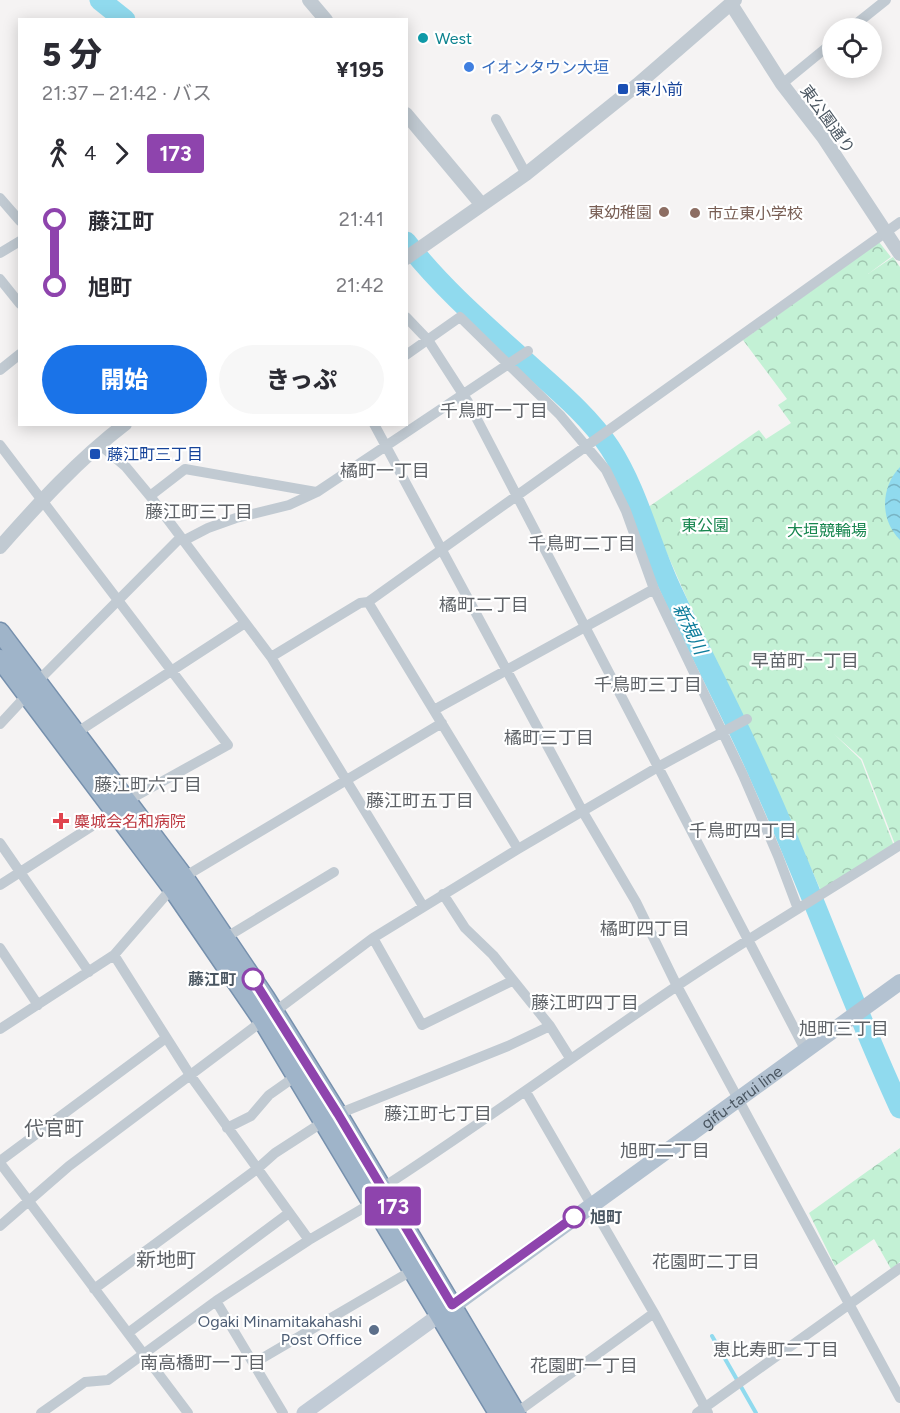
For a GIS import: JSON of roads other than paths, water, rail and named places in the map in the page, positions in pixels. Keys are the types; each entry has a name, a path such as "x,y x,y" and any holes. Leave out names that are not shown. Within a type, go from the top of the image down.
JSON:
{"highway":[{"path":"0,632 32,688 178,883 269,1017 296,1076 331,1118"},
{"path":"0,659 76,733 121,807"},
{"path":"178,883 225,938 269,1017 445,1311 498,1413"},
{"path":"377,1196 413,1270 445,1311 516,1413"}],"main road":[{"name":"gifu-tarui line","path":"445,1311 900,982"},
{"path":"304,1413 445,1311"}],"street":[{"path":"309,0 324,18"},
{"path":"864,18 886,0"},
{"path":"408,257 526,174 637,85 733,2"},
{"name":"東公園通り","path":"733,2 782,84 823,137 900,254"},
{"path":"782,84 822,51"},
{"path":"408,116 482,205"},
{"path":"496,119 526,174"},
{"path":"0,198 18,219"},
{"path":"271,657 360,603 368,602 900,222"},
{"path":"0,253 18,242"},
{"path":"0,279 18,302"},
{"path":"408,353 460,317 511,362 589,444 606,470 621,501 654,589 724,730 800,908"},
{"path":"408,319 428,340 463,395 750,940 806,1051"},
{"path":"0,724 118,599 182,539 236,518 289,505 317,492 528,351"},
{"path":"0,370 18,356"},
{"path":"0,547 42,499 99,444 122,426"},
{"path":"375,426 583,812 636,902 677,986 900,1398"},
{"path":"99,444 126,467 150,496 271,657 423,906"},
{"path":"0,445 228,745 121,807 0,885"},
{"path":"150,496 186,469 317,492"},
{"path":"434,710 654,589"},
{"path":"368,602 518,849"},
{"path":"76,733 245,623"},
{"path":"0,1226 27,1200 69,1166 373,938 442,894 658,767 747,719"},
{"path":"0,1029 114,955 178,883 442,723"},
{"path":"0,843 89,972"},
{"path":"41,1413 85,1382 108,1380 216,1301 377,1196 526,1092 570,1058 677,986 900,844"},
{"path":"225,938 334,872"},
{"path":"442,894 465,928 492,955 550,1026 570,1058"},
{"path":"373,938 422,1025 512,981"},
{"path":"0,948 38,1005"},
{"path":"114,955 189,1075 309,1240"},
{"path":"94,1289 275,1154 331,1118 508,1046 550,1026"},
{"path":"166,1038 0,1162 188,1413"},
{"path":"227,1128 251,1116 270,1095 296,1076"},
{"path":"526,1092 654,1313 703,1411 900,1268"},
{"path":"128,1333 289,1213"},
{"path":"254,1364 413,1270"},
{"path":"216,1301 283,1413"},
{"path":"516,1413 654,1313"}],"water":[{"path":"900,467 900,540 889,523 885,504 889,484"}],"waterway":[{"name":"新規川","path":"100,0 122,18"},
{"name":"新規川","path":"408,244 452,294 585,417 610,448 628,480 668,583 780,821 900,1108"},
{"path":"712,1336 756,1413"}],"place":[{"name":"West","path":"423,38"},
{"name":"イオンタウン大垣","path":"469,67"},
{"name":"東小前","path":"623,89"},
{"name":"東幼稚園","path":"664,212"},
{"name":"市立東小学校","path":"695,213"},
{"name":"藤江町三丁目","path":"95,454"},
{"name":"麋城会名和病院","path":"61,821"},
{"name":"藤江町","path":"253,979"},
{"name":"旭町","path":"574,1217"},
{"name":"Ogaki Minamitakahashi Post Office","path":"374,1330"}],"district":[{"name":"千鳥町一丁目","path":"494,411"},
{"name":"橘町一丁目","path":"385,471"},
{"name":"藤江町三丁目","path":"199,512"},
{"name":"千鳥町二丁目","path":"582,544"},
{"name":"橘町二丁目","path":"484,605"},
{"name":"早苗町一丁目","path":"805,661"},
{"name":"千鳥町三丁目","path":"648,685"},
{"name":"橘町三丁目","path":"549,738"},
{"name":"藤江町六丁目","path":"148,785"},
{"name":"藤江町五丁目","path":"420,801"},
{"name":"千鳥町四丁目","path":"743,831"},
{"name":"橘町四丁目","path":"645,929"},
{"name":"藤江町四丁目","path":"585,1003"},
{"name":"旭町三丁目","path":"844,1029"},
{"name":"藤江町七丁目","path":"438,1114"},
{"name":"代官町","path":"54,1128"},
{"name":"旭町二丁目","path":"665,1151"},
{"name":"新地町","path":"166,1260"},
{"name":"花園町二丁目","path":"706,1262"},
{"name":"恵比寿町二丁目","path":"776,1350"},
{"name":"南高橋町一丁目","path":"203,1363"},
{"name":"花園町一丁目","path":"584,1366"}],"park label":[{"name":"東公園","path":"705,525"},
{"name":"大垣競輪場","path":"827,530"}]}
